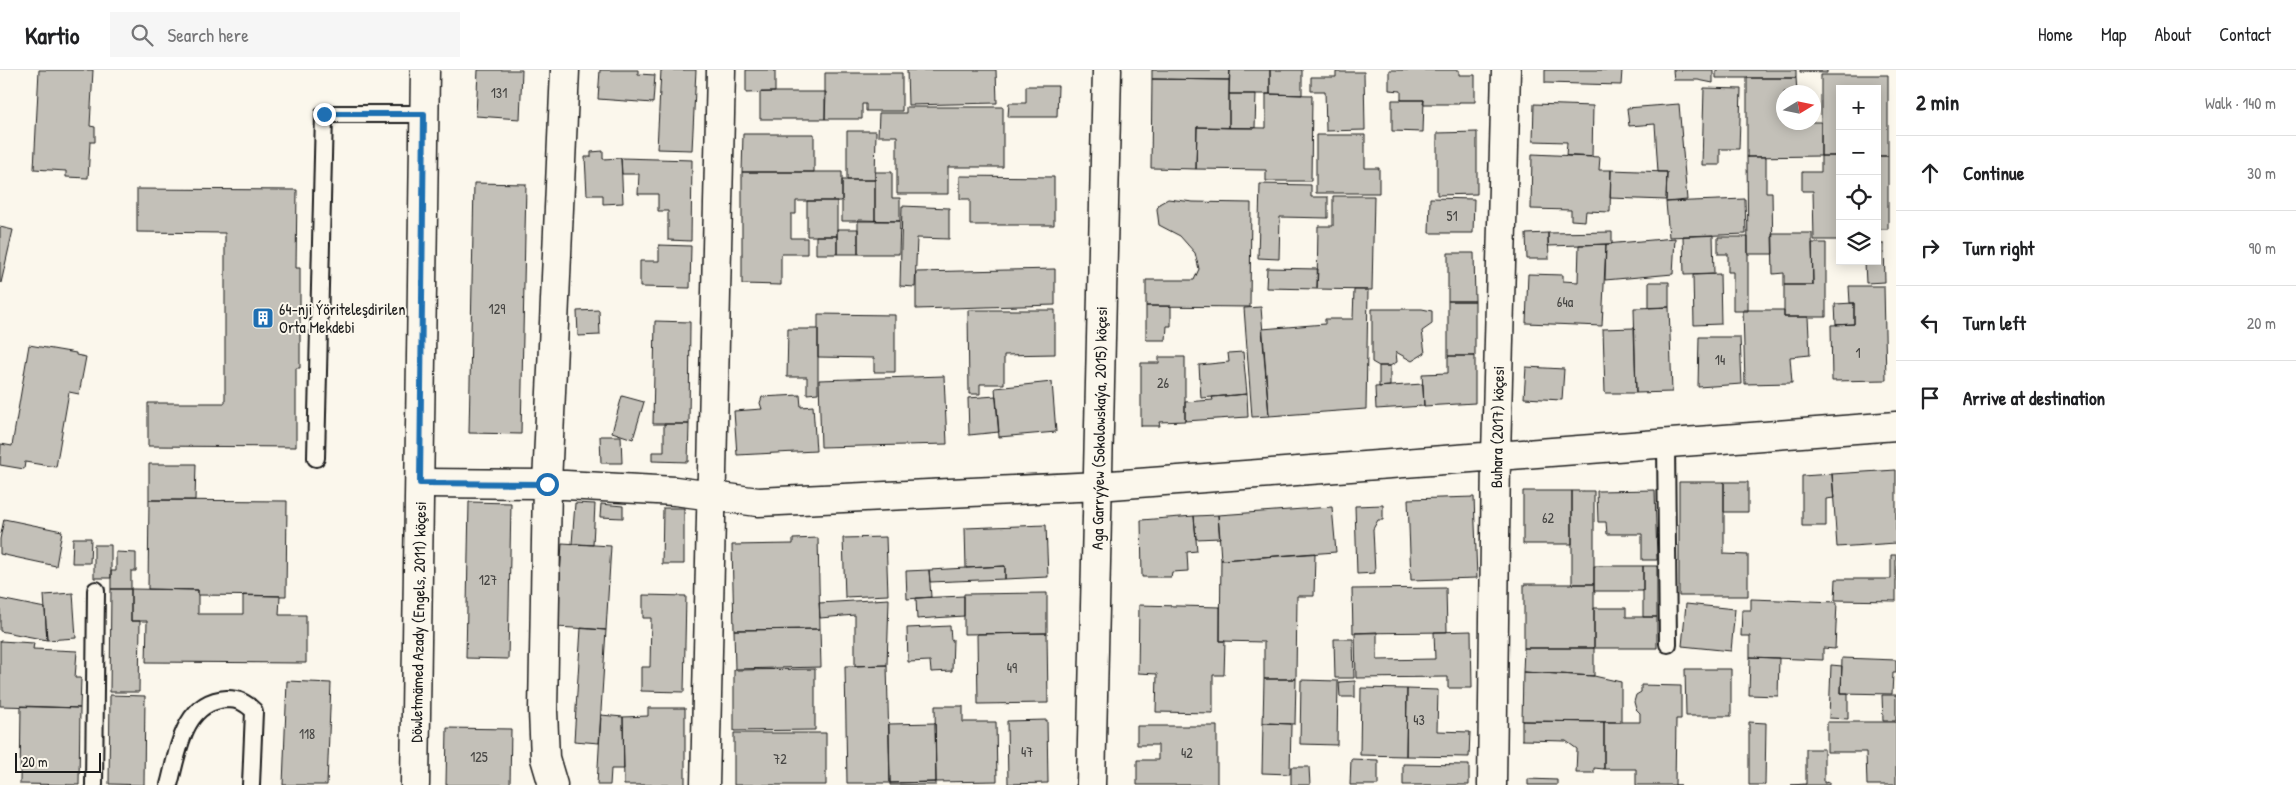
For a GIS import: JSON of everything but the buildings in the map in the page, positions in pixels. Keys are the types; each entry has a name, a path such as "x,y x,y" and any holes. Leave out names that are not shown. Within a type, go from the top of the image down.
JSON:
{"street":[{"name":"Döwletmämed Azady (Engels, 2011) köçesi","path":"415,785 425,70"},
{"path":"553,785 545,758 543,711 547,484 565,70"},
{"path":"705,785 721,70"},
{"name":"Aga Garryýew (Sokolowskaýa, 2015) köçesi","path":"1091,785 1107,70"},
{"name":"Buhara (2017) köçesi","path":"1492,785 1496,456 1506,70"},
{"path":"420,483 547,484 675,491 758,502 1098,486 1896,426"}],"lane":[{"path":"316,458 324,114 424,114"},
{"path":"1666,443 1668,644"},
{"path":"94,785 96,590"},
{"path":"169,785 187,723 198,709 218,700 234,699 247,703 254,712 251,785"}],"place":[{"name":"64-nji Ýöriteleşdirilen Orta Mekdebi","path":"263,318"}],"route":[{"path":"324,114 424,114 420,483 547,484"}]}
